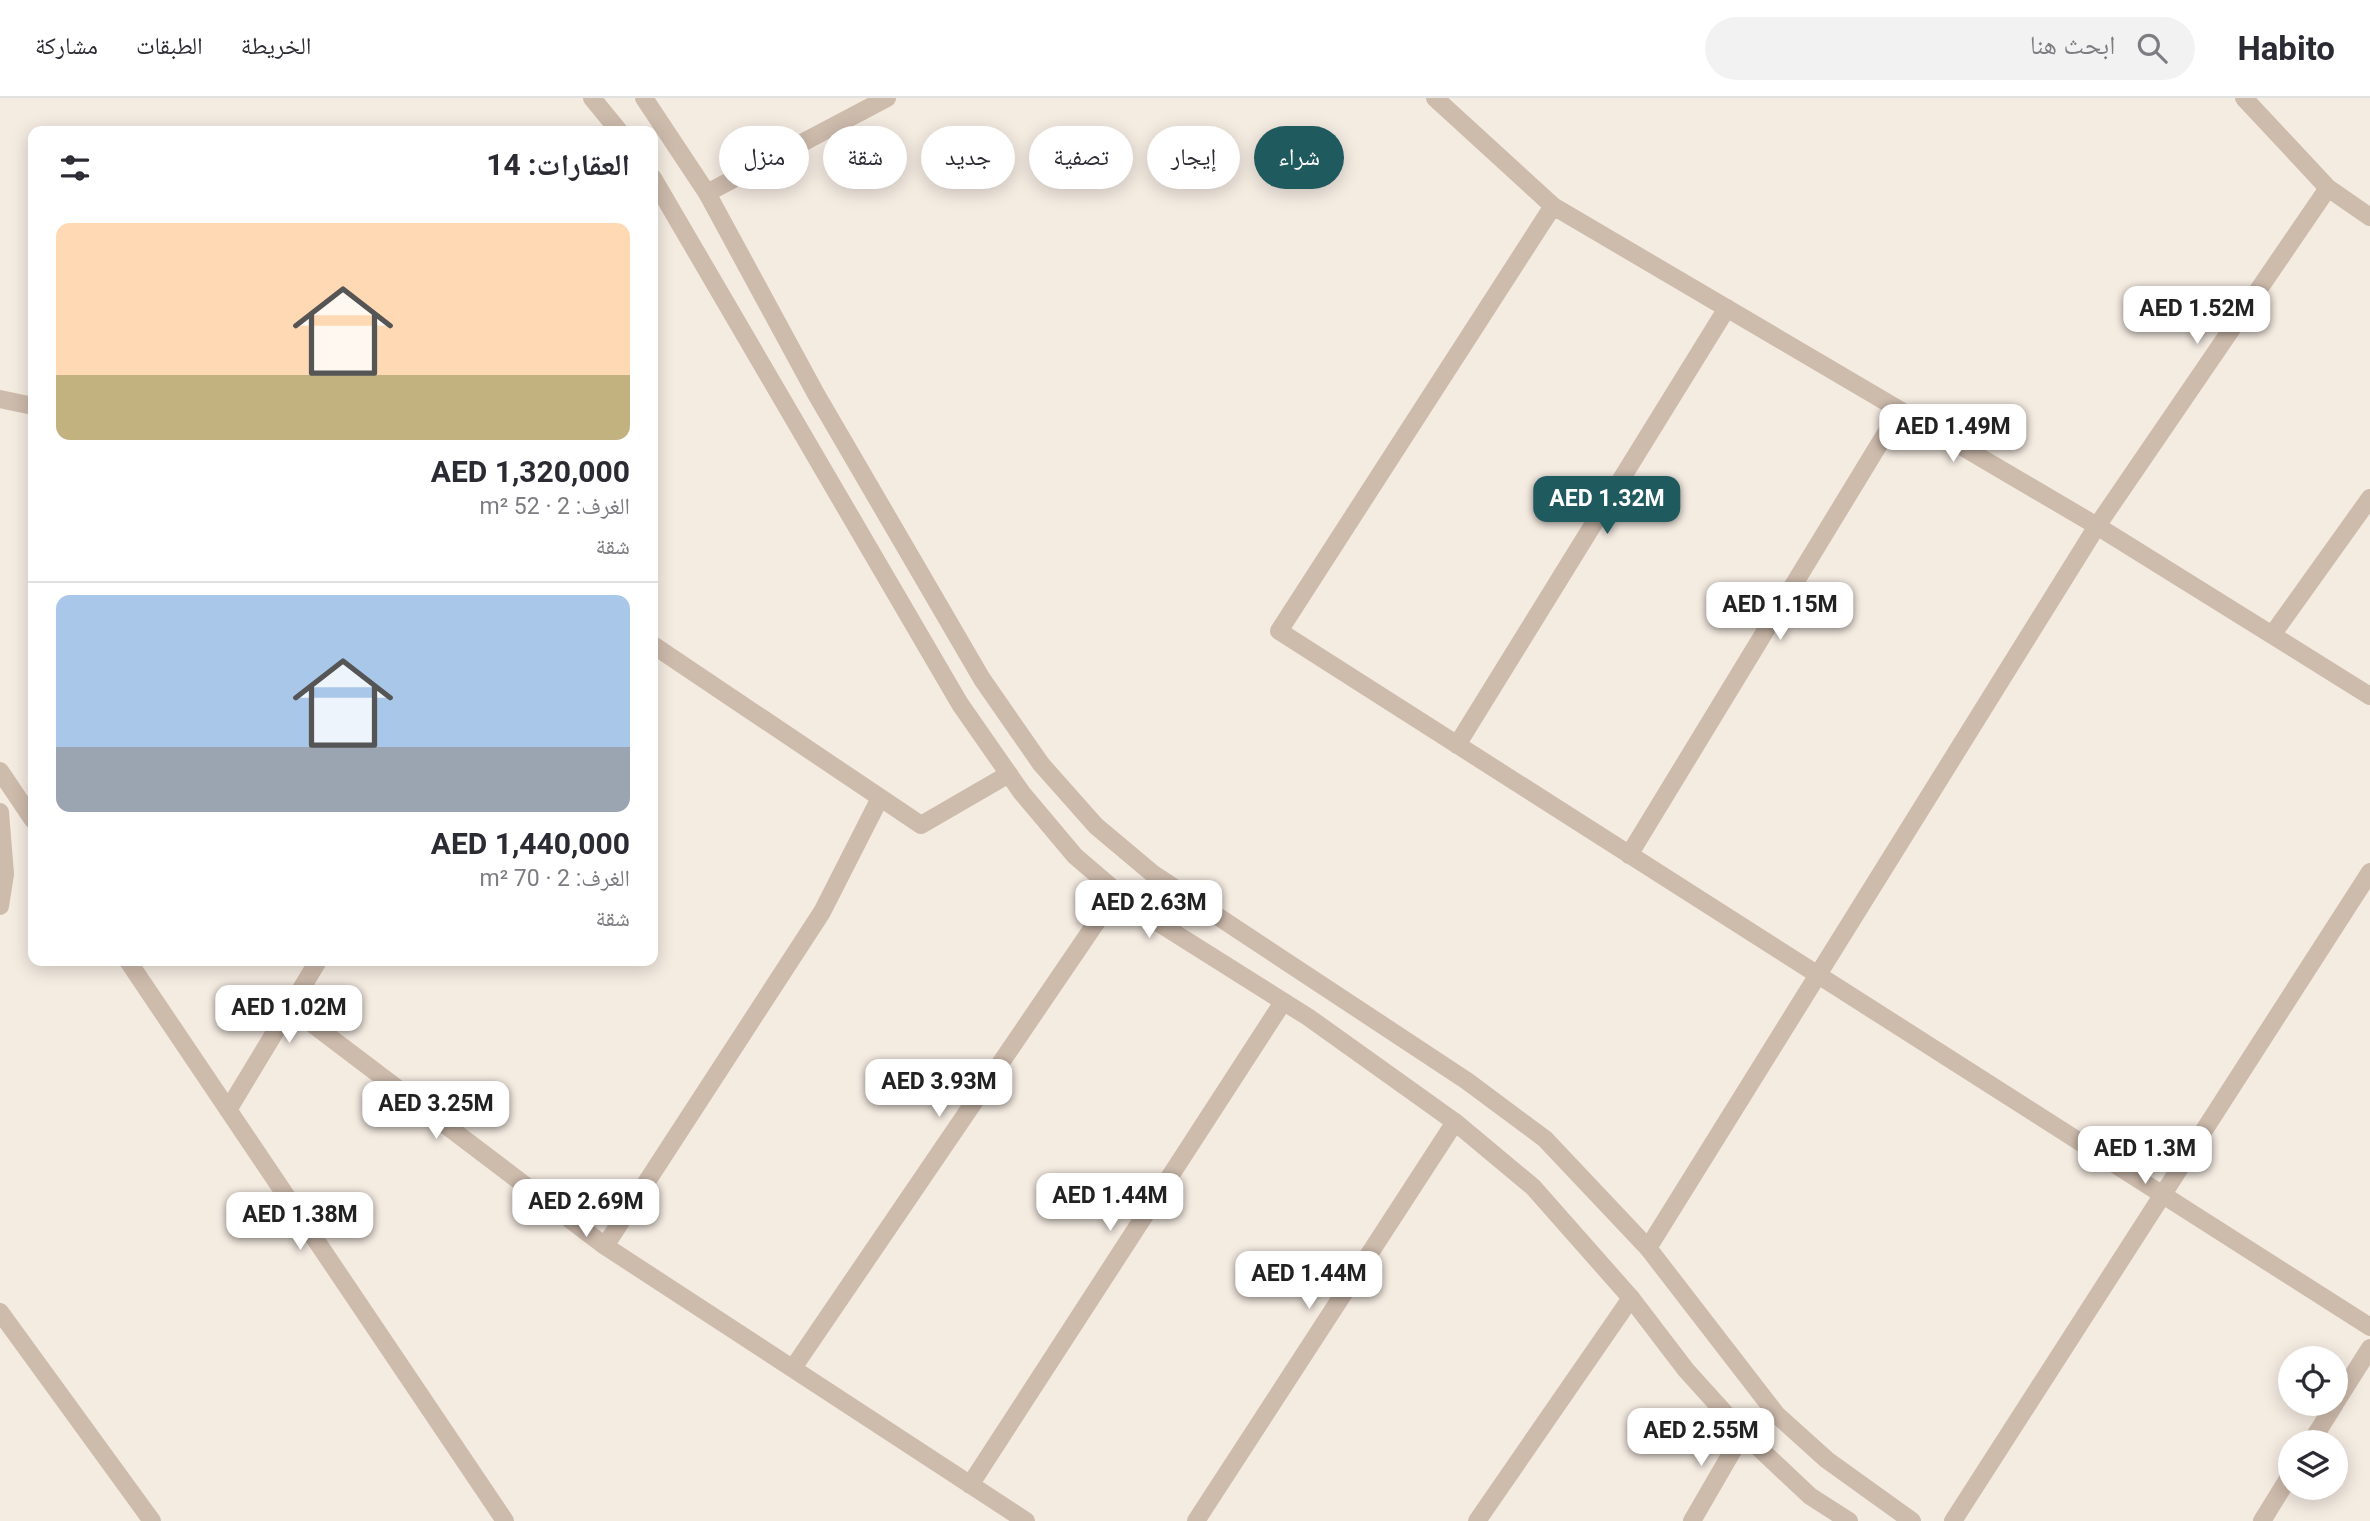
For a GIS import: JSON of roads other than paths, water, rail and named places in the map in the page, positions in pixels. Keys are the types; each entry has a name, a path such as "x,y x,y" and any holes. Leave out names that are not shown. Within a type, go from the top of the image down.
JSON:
{"street":[{"path":"592,98 615,126"},
{"path":"644,98 707,193 816,394 982,679 1041,764 1096,826 1152,873 1467,1081 1545,1139 1648,1248 1777,1415 1827,1460 1912,1521"},
{"path":"707,193 887,98"},
{"path":"1435,98 1553,206 2096,526 2370,696"},
{"path":"2244,98 2328,188 2370,217"},
{"path":"658,187 960,704 1009,774 1075,856 1138,910 1283,1002 1455,1122 1533,1187 1631,1298 1686,1370 1743,1433 1810,1496 1849,1521"},
{"path":"1648,1248 2096,526 2328,188"},
{"path":"1553,206 1279,631 2370,1327"},
{"path":"1457,745 1727,308"},
{"path":"0,399 28,405"},
{"path":"1629,855 1900,410"},
{"path":"2272,635 2370,498"},
{"path":"658,648 921,825 1009,774"},
{"path":"0,772 28,813"},
{"path":"605,1246 822,912 880,798"},
{"path":"0,813 5,874 0,906"},
{"path":"1953,1521 2370,872"},
{"path":"793,1368 1117,892"},
{"path":"131,966 505,1521"},
{"path":"228,1110 315,966"},
{"path":"970,1485 1283,1002"},
{"path":"290,1007 605,1246 1026,1521"},
{"path":"1196,1521 1455,1122"},
{"path":"1477,1521 1631,1298"},
{"path":"0,1312 152,1521"},
{"path":"2348,1384 2370,1348"},
{"path":"1692,1521 1743,1433"},
{"path":"2262,1521 2278,1495"}]}
